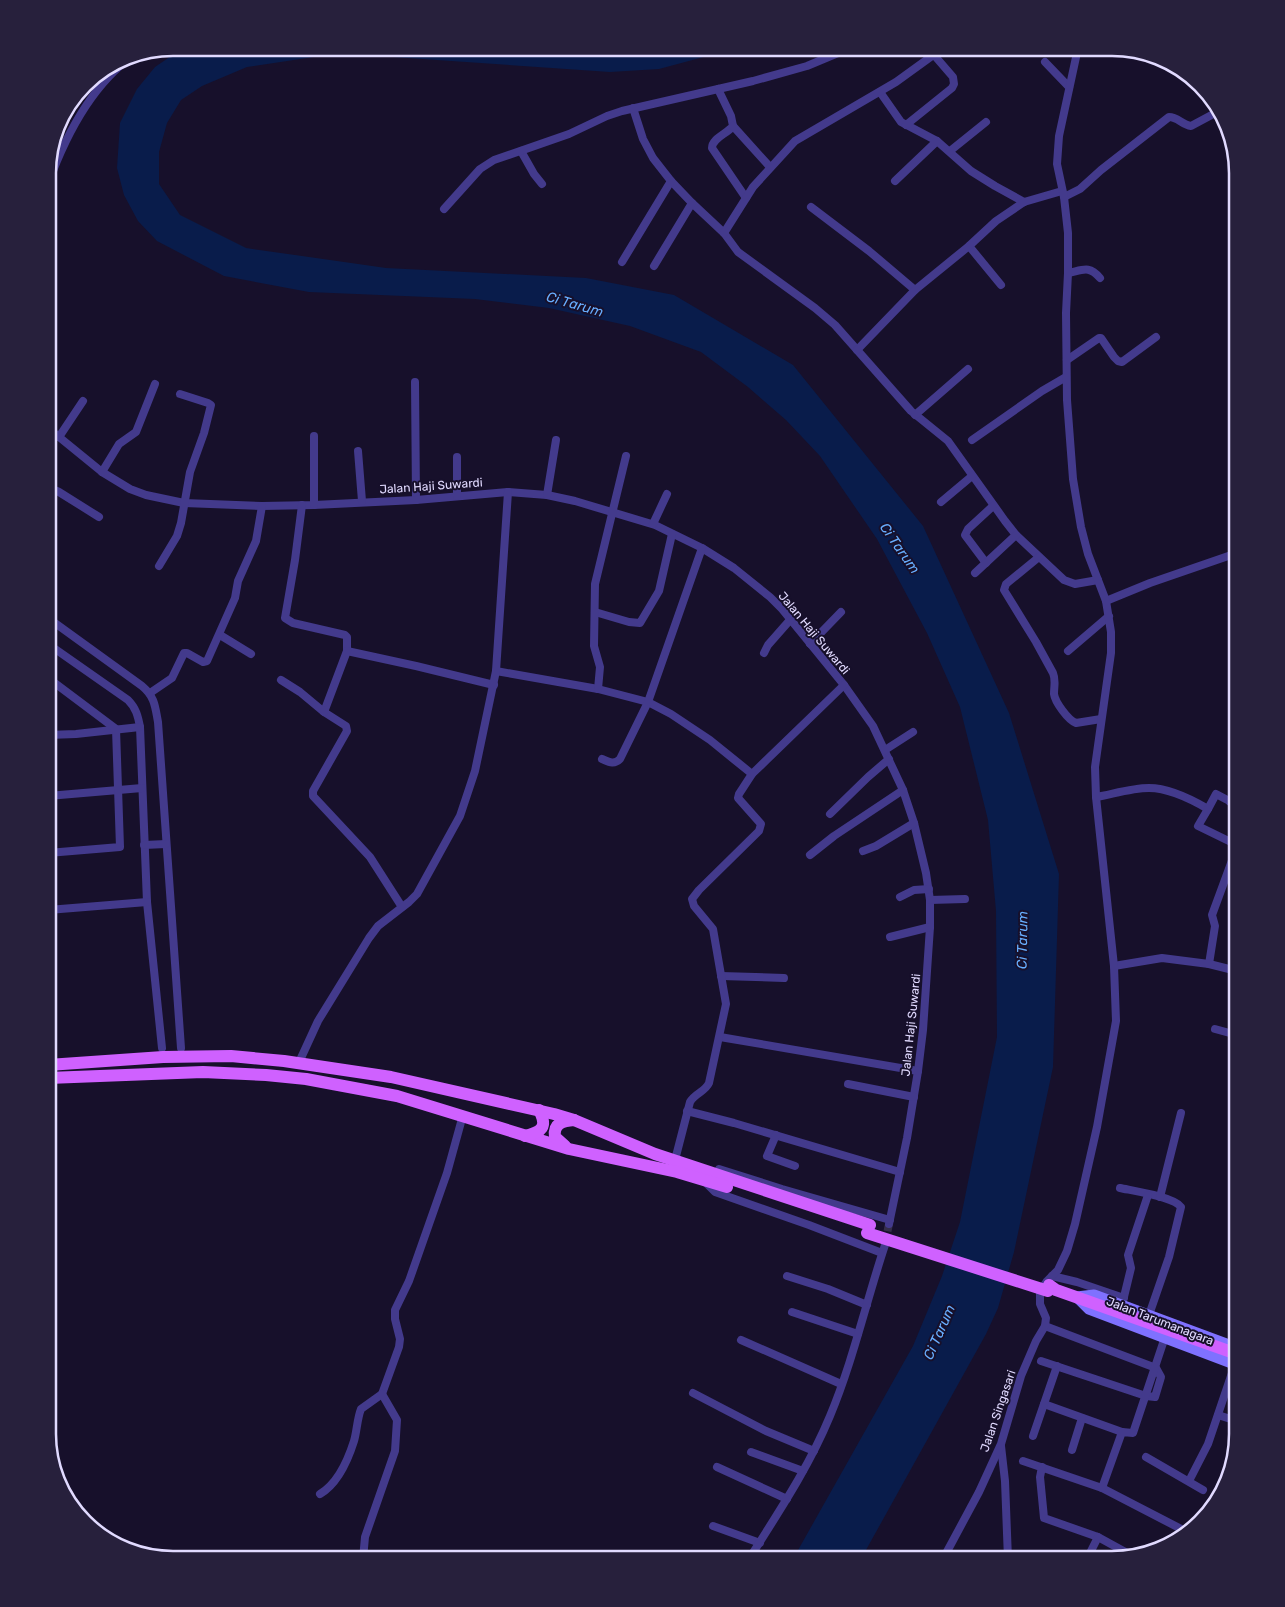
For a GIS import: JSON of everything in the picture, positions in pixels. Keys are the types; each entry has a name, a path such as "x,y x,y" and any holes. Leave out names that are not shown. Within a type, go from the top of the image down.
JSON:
{"main road":[{"path":"56,1064 163,1057 231,1056 284,1061 390,1077 540,1110 574,1120 643,1150 676,1158 868,1229"},
{"path":"56,1078 202,1072 306,1079 396,1096 569,1149 702,1179 868,1229"},
{"path":"525,1136 536,1134 543,1126 544,1121 540,1110"},
{"path":"569,1149 555,1137 554,1132 558,1124 574,1120"},
{"name":"Jalan Tarumanagara","path":"868,1229 1051,1286 1077,1297 1121,1304 1229,1345"},
{"name":"Jalan Tarumanagara","path":"1077,1297 1089,1309 1229,1358"},
{"path":"1121,1304 1229,1357"}],"street":[{"path":"444,209 471,178 486,164 494,160 569,134 607,116 807,66 828,57"},
{"path":"724,233 753,187 790,146 802,136 880,92 931,57"},
{"path":"906,125 952,88 954,84 952,77 936,57"},
{"path":"1051,1286 1071,1239 1083,1193 1116,1020 1114,966 1096,797 1095,767 1111,653 1111,632 1106,601 1088,554 1081,527 1074,488 1066,377 1068,233 1057,164 1068,87 1076,57"},
{"path":"1045,62 1068,87"},
{"path":"57,162 87,104 111,74"},
{"path":"718,89 733,120 733,126 730,131 714,141 711,146 746,198"},
{"path":"880,92 897,118 906,125 927,134 984,180 1024,202"},
{"path":"634,108 647,149 671,181 724,233 743,257 826,316 915,415 948,441 993,506 1016,535 1068,582 1075,584 1098,580"},
{"path":"857,350 915,290 969,246 996,221 1024,202 1080,189 1100,170 1169,117 1173,117 1191,126 1212,114"},
{"path":"950,152 986,122"},
{"path":"733,126 770,167"},
{"path":"895,181 937,141"},
{"path":"521,151 542,184"},
{"path":"622,262 671,181"},
{"path":"654,266 692,203"},
{"path":"811,207 869,251 915,290"},
{"path":"969,246 1000,285"},
{"path":"1068,273 1090,269 1100,278"},
{"path":"1066,360 1101,338 1117,360 1122,362 1156,337"},
{"path":"915,415 968,370"},
{"path":"972,440 1042,391 1066,377"},
{"path":"415,382 416,500"},
{"path":"102,472 120,444 136,432 155,384"},
{"path":"159,566 177,536 192,465 204,433 211,405 208,402 180,394"},
{"path":"59,437 83,401"},
{"path":"314,436 314,504"},
{"name":"Jalan Haji Suwardi","path":"59,437 102,472 138,493 184,503 262,506 416,500 508,492 547,495 652,524 702,548 734,568 782,609 844,685 873,726 902,790 914,823 923,855 929,889 930,927 918,1071 890,1222 676,1158"},
{"path":"547,495 556,440"},
{"path":"358,452 362,501"},
{"path":"598,689 600,667 594,646 595,584 626,456"},
{"path":"456,457 457,496"},
{"path":"941,502 972,476"},
{"path":"57,491 99,517"},
{"path":"301,1058 318,1021 364,945 378,926 417,894 460,816 475,771 494,685 508,492"},
{"path":"652,524 667,494"},
{"path":"302,505 295,560 284,618 293,623 347,637 347,651 324,712"},
{"path":"150,693 172,678 184,654 187,653 203,662 207,661 220,635 235,598 238,581 256,541 262,506"},
{"path":"986,563 965,535 968,529 993,506"},
{"path":"595,612 629,622 640,623 659,591 672,534"},
{"path":"974,573 1016,535"},
{"path":"602,759 614,763 620,759 648,702 702,548"},
{"path":"1106,601 1150,583 1229,556"},
{"path":"1039,557 1006,584 1004,590 1053,673 1055,696 1068,718 1076,723 1101,719"},
{"path":"810,644 841,612"},
{"path":"1068,650 1109,616"},
{"path":"764,653 768,645 790,620"},
{"path":"57,624 150,693 153,699 158,722 181,1048"},
{"path":"220,635 251,654"},
{"path":"57,650 128,700 138,715 147,902 162,1048"},
{"path":"347,651 494,685"},
{"path":"496,671 598,689 648,702 671,714 710,740 752,774"},
{"path":"281,680 346,726 348,731 313,791 313,796 370,857 402,907"},
{"path":"57,685 116,730"},
{"path":"676,1158 687,1110 692,1098 704,1091 708,1086 726,1004 715,933 694,906 692,898 761,828 761,824 740,803 738,798 752,774 844,685"},
{"path":"57,734 140,727"},
{"path":"56,852 120,847 116,730"},
{"path":"885,750 913,732"},
{"path":"830,814 868,777 889,760"},
{"path":"57,795 142,788"},
{"path":"1096,797 1150,788 1183,797 1208,809"},
{"path":"810,855 902,790"},
{"path":"1229,801 1216,794 1198,826 1229,842"},
{"path":"864,851 876,846 914,823"},
{"path":"144,845 166,844"},
{"path":"1209,964 1215,926 1212,915 1229,870"},
{"path":"900,897 914,890 929,889"},
{"path":"930,900 964,899"},
{"path":"56,909 147,902"},
{"path":"890,937 930,927"},
{"path":"1114,966 1162,958 1209,964 1229,969"},
{"path":"721,976 784,978"},
{"path":"1215,1029 1229,1032"},
{"path":"720,1037 918,1071"},
{"path":"848,1084 914,1097"},
{"path":"687,1110 900,1172"},
{"path":"1160,1198 1181,1113"},
{"path":"320,1494 332,1486 340,1472 354,1441 361,1409 382,1394 400,1343 396,1310 409,1281 447,1173 463,1115"},
{"path":"776,1135 767,1156 795,1166"},
{"path":"702,1179 716,1192 883,1249 858,1334 830,1414 814,1451 755,1551"},
{"path":"1120,1188 1176,1202 1181,1207 1169,1257 1149,1315"},
{"path":"1041,1361 1146,1396 1155,1397 1161,1377 1156,1368 1045,1326 1046,1318 1039,1297 1043,1286 1077,1282 1121,1304 1131,1268 1128,1254 1148,1195"},
{"path":"787,1276 867,1305"},
{"path":"792,1312 858,1334"},
{"name":"Jalan Singasari","path":"948,1551 979,1492 1001,1444 1019,1382 1036,1341 1045,1326"},
{"path":"1156,1368 1165,1337"},
{"path":"741,1340 841,1384"},
{"path":"1033,1436 1057,1366"},
{"path":"1189,1481 1208,1444 1229,1384"},
{"path":"693,1393 766,1431 814,1451"},
{"path":"364,1551 366,1537 395,1451 397,1420 382,1394"},
{"path":"1044,1404 1122,1432 1133,1433 1146,1396"},
{"path":"1218,1415 1229,1418"},
{"path":"1072,1450 1082,1418"},
{"path":"1102,1488 1122,1432"},
{"path":"1001,1444 1005,1481 1008,1551"},
{"path":"750,1452 803,1470"},
{"path":"1146,1456 1203,1490"},
{"path":"1024,1461 1102,1488 1181,1528"},
{"path":"717,1467 787,1499"},
{"path":"1042,1467 1040,1477 1044,1518 1098,1537 1122,1550"},
{"path":"713,1526 760,1543"},
{"path":"1091,1551 1098,1537"}],"water":[{"name":"Ci Tarum","path":"170,57 314,57 247,67 202,86 181,100 167,123 159,152 159,184 180,215 246,248 386,268 586,278 674,295 793,365 923,526 1009,713 1059,874 1053,1067 1014,1252 998,1308 986,1334 865,1551 798,1551 913,1346 942,1276 960,1222 997,1037 996,911 988,820 960,707 927,633 877,539 820,456 786,420 748,387 701,352 630,326 549,308 475,299 309,292 224,276 157,241 138,221 124,195 117,168 120,123 137,89 155,67"},
{"path":"393,57 704,57 659,69 610,72"}],"tunnel":[{"path":"885,1243 889,1224"}]}
